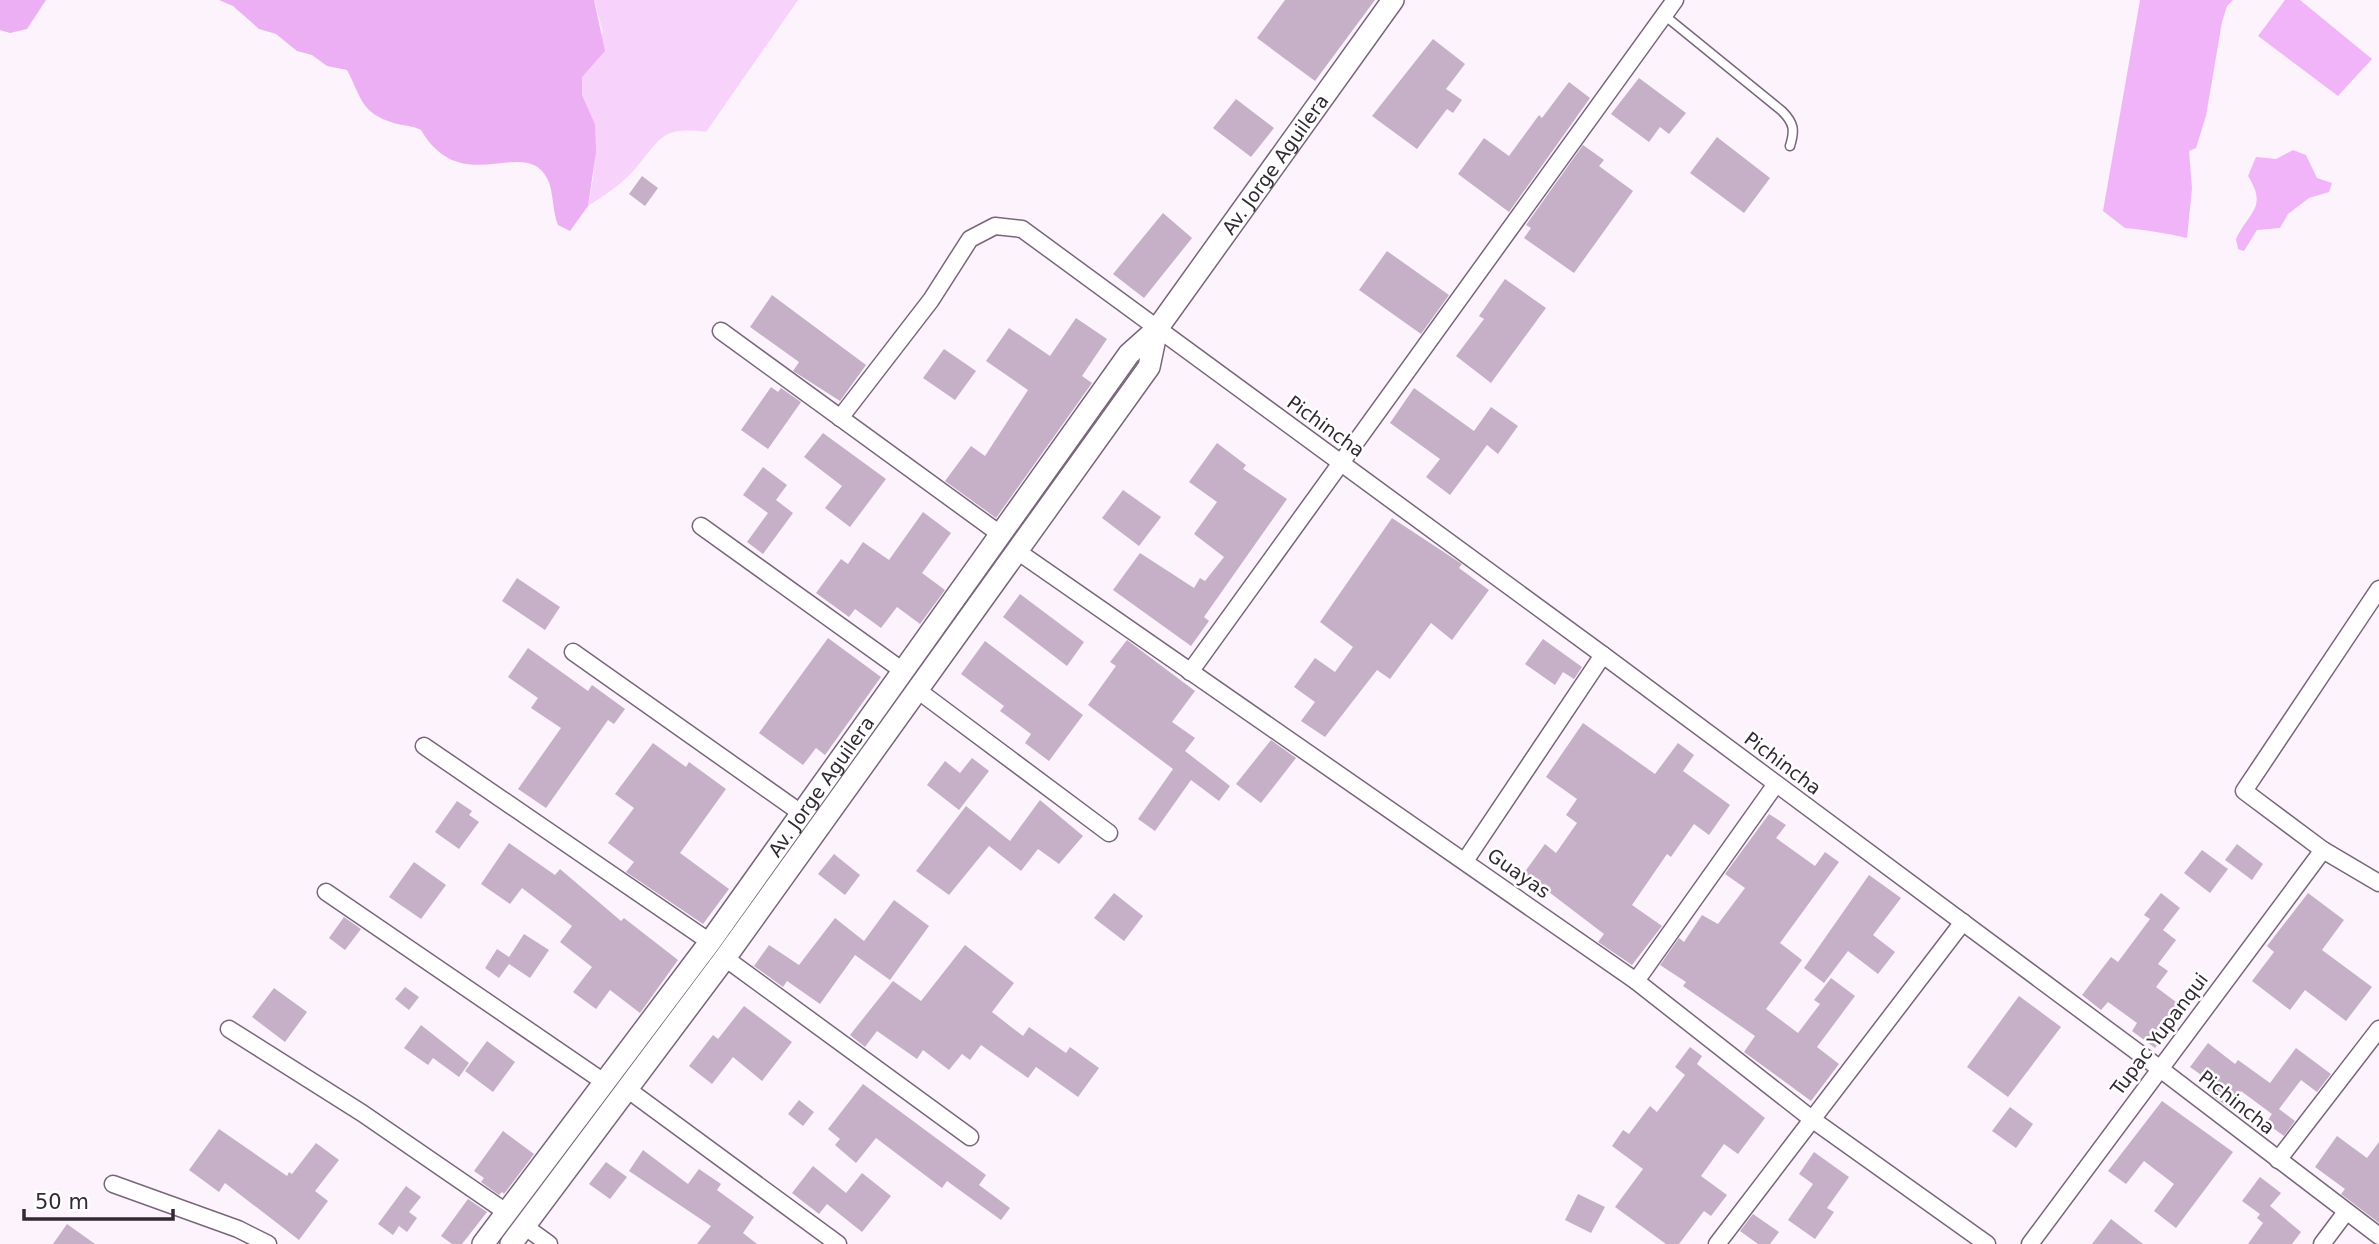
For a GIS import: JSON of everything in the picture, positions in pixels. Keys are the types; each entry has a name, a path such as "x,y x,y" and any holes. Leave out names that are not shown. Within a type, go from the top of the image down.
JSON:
{"street":[{"name":"Av. Jorge Aguilera","path":"483,1244 710,942 1129,354 1157,329 1393,0"},
{"path":"1190,672 1343,464 1675,0"},
{"name":"Pichincha","path":"841,418 931,300 963,247 986,228 1004,225 1022,229 1963,922 2379,1236"},
{"name":"Av. Jorge Aguilera","path":"518,1235 726,958 1149,367 1157,329"},
{"path":"721,331 1000,534"},
{"path":"701,526 903,671"},
{"name":"Guayas","path":"1017,551 1636,981 1813,1120 1986,1244"},
{"path":"2379,589 2244,792 2323,850 2379,883"},
{"path":"573,652 801,813"},
{"path":"1465,861 1602,655"},
{"path":"916,689 1109,833"},
{"path":"424,746 710,942"},
{"path":"1636,981 1776,784"},
{"name":"Tupac Yupanqui","path":"2030,1244 2323,850"},
{"path":"326,892 604,1083"},
{"path":"1717,1244 1963,922"},
{"path":"726,958 970,1137"},
{"path":"229,1029 362,1113 506,1212"},
{"path":"2278,1160 2379,1029"},
{"path":"627,1089 838,1244"},
{"path":"113,1184 238,1229 268,1244"},
{"path":"2322,1244 2346,1212"},
{"path":"518,1235 549,1244"}],"lane":[{"path":"1664,15 1783,111 1791,120 1795,131 1790,146"}],"shaded area":[{"path":"0,0 46,0 27,29 10,33 0,30"},
{"path":"219,0 594,0 605,51 582,77 582,95 595,124 596,152 588,206 570,231 558,225 549,183 537,166 523,162 473,165 455,161 437,150 421,130 383,119 368,109 347,70 327,66 312,55 297,51 276,34 259,29 233,6"},
{"path":"594,0 798,0 706,132 680,131 664,137 625,180 588,206 594,173 595,124 582,95 582,76 603,32"},
{"path":"2140,0 2233,0 2227,6 2222,22 2206,116 2196,148 2189,151 2192,188 2187,238 2125,228 2103,211"},
{"path":"2285,0 2300,0 2372,59 2338,96 2258,36"},
{"path":"2293,150 2306,155 2317,178 2332,183 2329,192 2309,198 2288,214 2280,228 2257,230 2244,251 2238,249 2236,239 2256,203 2254,187 2248,176 2256,157 2276,159"}],"building":[{"path":"1285,0 1375,0 1315,81 1257,38"},
{"path":"1433,39 1465,64 1446,89 1462,100 1453,113 1447,109 1417,149 1372,116"},
{"path":"1639,78 1686,113 1669,134 1660,127 1649,142 1611,114"},
{"path":"1569,82 1590,98 1509,212 1458,174 1484,138 1509,156 1539,115 1542,118"},
{"path":"1236,99 1274,128 1251,157 1213,128"},
{"path":"1717,137 1770,178 1744,213 1690,173"},
{"path":"1583,145 1604,160 1599,166 1633,191 1574,273 1524,238 1531,228 1526,225"},
{"path":"642,176 658,188 645,206 629,194"},
{"path":"1163,213 1192,238 1144,298 1113,274"},
{"path":"1387,251 1449,295 1421,334 1359,290"},
{"path":"1505,279 1546,308 1491,383 1456,356 1484,319 1479,316"},
{"path":"772,295 866,365 840,401 793,371 799,362 750,327"},
{"path":"1076,318 1107,339 1082,376 1092,383 996,518 945,481 971,446 985,456 1028,390 986,361 1009,328 1050,356"},
{"path":"944,349 976,371 955,400 923,378"},
{"path":"771,387 778,392 781,388 801,402 768,449 741,430"},
{"path":"1414,388 1474,431 1491,407 1518,426 1498,454 1487,445 1450,495 1426,477 1440,459 1390,423"},
{"path":"823,433 886,479 850,527 825,508 842,486 804,457"},
{"path":"1217,443 1246,465 1243,469 1287,499 1204,617 1209,621 1191,646 1113,590 1140,553 1194,588 1200,578 1205,581 1224,557 1194,534 1217,502 1189,482"},
{"path":"763,467 787,485 776,500 793,513 763,554 747,542 768,513 743,495"},
{"path":"1123,490 1161,517 1139,546 1102,518"},
{"path":"923,512 951,533 922,573 945,590 920,624 897,607 881,628 855,609 849,617 816,593 841,559 848,564 863,542 889,560"},
{"path":"1392,518 1462,564 1459,568 1489,590 1452,640 1431,623 1390,679 1377,670 1325,737 1301,721 1315,702 1294,687 1315,658 1335,672 1353,647 1320,622"},
{"path":"517,578 560,607 545,630 502,601"},
{"path":"1020,594 1084,642 1067,666 1003,617"},
{"path":"828,638 881,677 825,755 816,748 803,765 759,733"},
{"path":"1543,639 1582,667 1574,679 1563,672 1555,685 1525,664"},
{"path":"1127,640 1195,691 1172,722 1195,738 1185,751 1230,786 1219,801 1191,780 1155,831 1138,819 1173,769 1088,705 1116,666 1110,662"},
{"path":"985,641 1083,715 1049,761 1025,743 1031,734 1000,711 1004,706 961,674"},
{"path":"528,648 588,691 592,685 625,709 614,724 608,720 546,808 518,789 561,728 531,708 538,698 508,677"},
{"path":"1583,723 1655,774 1678,743 1694,755 1683,771 1730,805 1709,835 1694,824 1671,857 1667,854 1632,905 1662,926 1632,965 1598,942 1604,934 1524,873 1545,844 1556,853 1577,823 1566,815 1577,799 1546,777"},
{"path":"1271,740 1296,758 1261,803 1236,784"},
{"path":"653,743 686,767 689,762 726,789 680,853 729,889 703,924 626,872 634,862 608,843 634,808 615,794"},
{"path":"972,758 989,771 959,810 927,785 945,761 960,773"},
{"path":"1040,800 1083,836 1059,864 1038,849 1021,871 989,846 949,895 916,871 966,806 1010,841"},
{"path":"457,801 472,811 469,815 479,822 459,849 435,832"},
{"path":"1769,814 1786,825 1776,838 1815,866 1825,852 1839,862 1780,943 1802,960 1766,1009 1798,1033 1820,1004 1814,1000 1831,978 1855,996 1817,1047 1839,1064 1811,1101 1744,1052 1755,1036 1683,986 1686,982 1660,965 1679,938 1684,942 1702,915 1718,924 1745,888 1725,874"},
{"path":"509,843 555,875 560,869 621,921 624,918 678,960 640,1013 610,990 596,1009 573,992 592,967 560,942 572,926 522,888 510,904 481,884"},
{"path":"2237,844 2263,864 2252,880 2225,860"},
{"path":"2202,850 2228,869 2210,893 2184,873"},
{"path":"834,854 860,875 845,895 818,874"},
{"path":"414,862 446,885 421,919 389,897"},
{"path":"1869,875 1901,898 1873,935 1895,952 1878,974 1848,951 1824,983 1804,968"},
{"path":"1114,893 1143,916 1124,941 1094,918"},
{"path":"2161,893 2180,908 2163,930 2176,940 2158,964 2168,971 2156,987 2184,1008 2155,1048 2132,1031 2137,1023 2108,1002 2101,1010 2082,995 2111,957 2118,962 2150,919 2144,915"},
{"path":"2308,893 2344,920 2322,950 2372,987 2346,1021 2305,990 2290,1010 2252,981 2274,952 2267,946"},
{"path":"894,900 929,926 890,980 855,955 820,1004 787,981 783,987 754,966 769,945 799,965 835,918 864,941"},
{"path":"344,917 361,929 345,950 329,938"},
{"path":"524,934 549,950 530,978 509,964 499,978 485,968 497,949 509,957"},
{"path":"965,945 1014,983 992,1012 1023,1036 1029,1027 1066,1053 1070,1047 1099,1068 1078,1097 1036,1067 1028,1078 981,1045 970,1060 962,1054 949,1070 923,1050 917,1059 877,1031 865,1047 850,1035 893,981 921,1001"},
{"path":"405,987 419,997 409,1010 395,999"},
{"path":"274,988 307,1012 285,1042 252,1017"},
{"path":"2019,996 2061,1027 2008,1097 1967,1067"},
{"path":"744,1006 792,1042 762,1081 733,1057 712,1084 689,1066 713,1035 718,1039"},
{"path":"421,1025 469,1063 459,1077 433,1058 428,1065 404,1048"},
{"path":"487,1041 515,1062 493,1092 465,1071"},
{"path":"2208,1043 2235,1064 2238,1060 2270,1083 2296,1048 2331,1074 2317,1092 2301,1080 2279,1109 2295,1121 2284,1136 2266,1123 2272,1114 2241,1091 2229,1108 2212,1095 2218,1087 2190,1067"},
{"path":"1690,1047 1702,1056 1697,1064 1765,1118 1738,1154 1724,1144 1701,1176 1727,1195 1711,1216 1704,1211 1679,1244 1666,1244 1615,1207 1643,1169 1612,1146 1623,1130 1629,1134 1650,1106 1657,1112 1685,1075 1675,1067"},
{"path":"863,1084 986,1175 979,1185 1010,1208 1001,1220 947,1181 942,1188 876,1138 856,1163 835,1145 840,1139 828,1129"},
{"path":"799,1100 814,1112 803,1126 788,1114"},
{"path":"2162,1101 2233,1152 2176,1228 2154,1211 2174,1184 2144,1161 2126,1184 2108,1171"},
{"path":"2010,1107 2033,1124 2016,1148 1992,1131"},
{"path":"219,1129 287,1176 289,1172 292,1174 316,1143 339,1160 315,1191 328,1201 299,1240 225,1183 219,1192 189,1170"},
{"path":"503,1131 534,1154 504,1194 502,1192 499,1195 481,1182 484,1178 474,1171"},
{"path":"2337,1136 2367,1158 2379,1142 2379,1223 2341,1194 2345,1189 2315,1167"},
{"path":"643,1150 688,1184 699,1169 721,1184 717,1190 754,1217 743,1233 757,1244 697,1244 711,1226 629,1171"},
{"path":"1814,1152 1849,1177 1827,1208 1834,1212 1815,1239 1788,1220 1813,1184 1799,1174"},
{"path":"606,1162 627,1177 610,1199 589,1184"},
{"path":"813,1166 846,1193 862,1173 891,1196 862,1232 827,1204 819,1214 792,1193"},
{"path":"2260,1177 2281,1193 2270,1206 2301,1232 2292,1244 2248,1244 2263,1223 2257,1218 2260,1214 2242,1201"},
{"path":"406,1186 421,1197 409,1212 417,1218 407,1232 399,1226 393,1235 378,1224"},
{"path":"1578,1194 1605,1207 1591,1233 1565,1220"},
{"path":"468,1199 487,1212 462,1244 452,1244 441,1236"},
{"path":"1753,1214 1779,1232 1770,1244 1758,1244 1740,1231"},
{"path":"2111,1219 2143,1244 2092,1244"},
{"path":"67,1224 95,1244 53,1244"}]}
